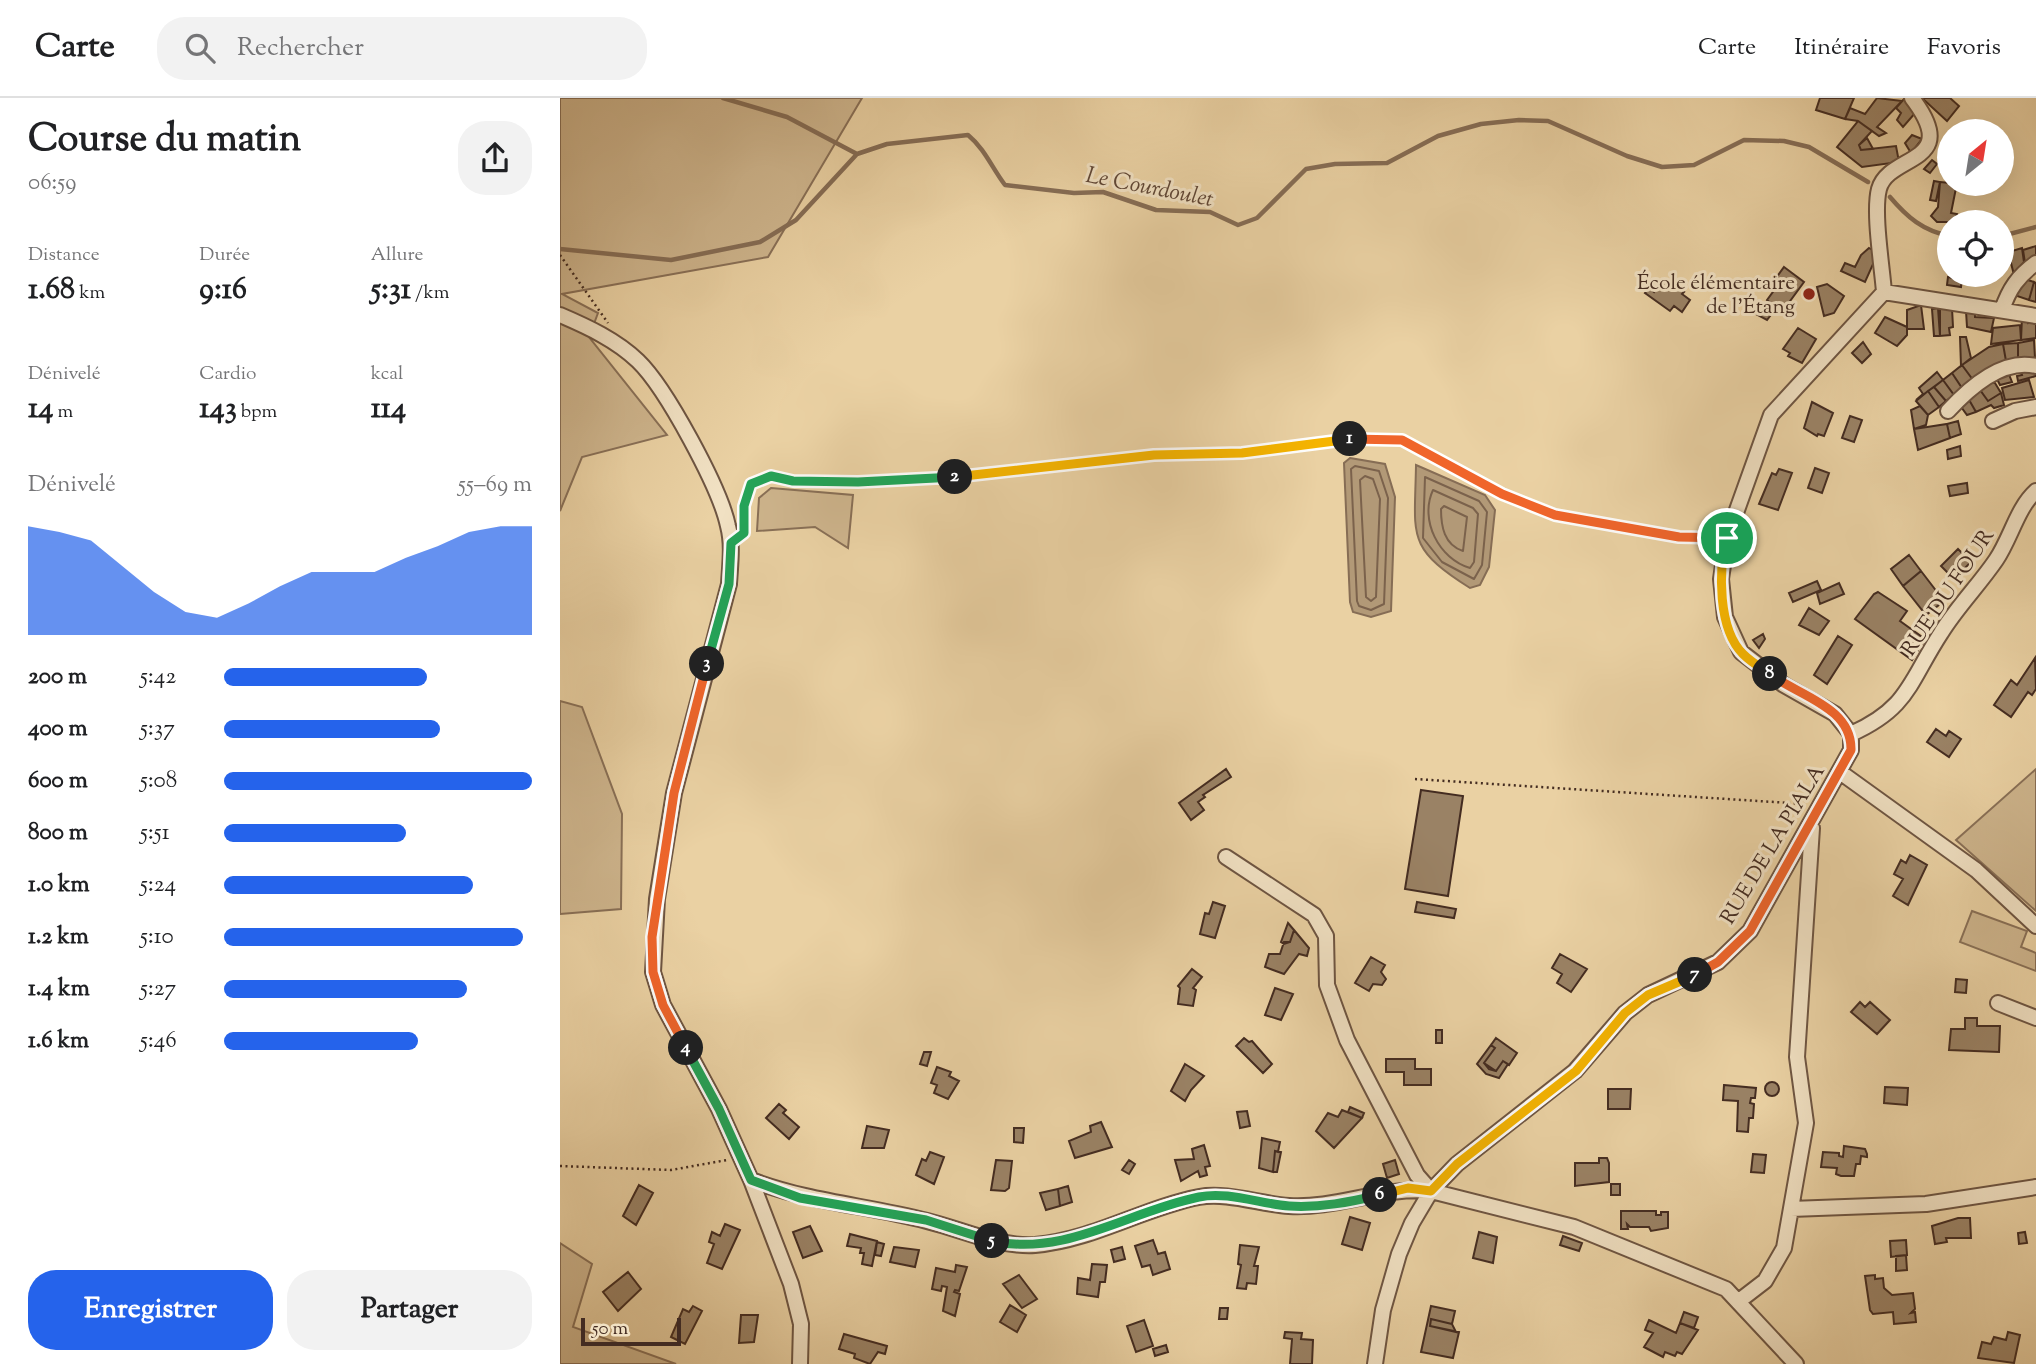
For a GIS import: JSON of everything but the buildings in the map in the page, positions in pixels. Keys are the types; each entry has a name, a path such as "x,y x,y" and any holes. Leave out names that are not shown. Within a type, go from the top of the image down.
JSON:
{"street":[{"path":"1851,734 1835,714 1784,685 1741,652 1725,617 1721,579 1727,538 1771,415 1884,292 1877,202 1879,186 1884,179 1921,154 1930,136 1928,124 1912,98"},
{"path":"2003,310 2008,293 2020,275 2036,263"},
{"path":"1884,292 1911,294 2036,316"},
{"path":"560,315 614,341 639,362 660,388 686,431 728,524 731,543 729,584 687,736 657,899 652,937 653,972 663,1005 719,1109 751,1180 790,1284 801,1324 800,1364"},
{"path":"1948,411 1964,394 1992,374 2009,367 2036,366"},
{"path":"1993,421 2015,411 2036,407"},
{"name":"RUE DU FOUR","path":"1851,734 1875,724 1898,706 1941,632 1996,560 2026,500 2036,491"},
{"name":"RUE DE LA PIALA","path":"1375,1364 1383,1310 1399,1254 1412,1223 1431,1191 1457,1164 1576,1071 1625,1013 1648,995 1685,979 1726,954 1750,931 1840,772 1851,750 1851,734"},
{"path":"1840,772 1976,870 2036,926"},
{"path":"1739,1301 1765,1281 1784,1248 1806,1122 1797,1058 1812,823"},
{"path":"1226,857 1314,915 1326,936 1326,985 1347,1040 1417,1175 1431,1191"},
{"path":"1998,1003 2036,1018"},
{"path":"751,1180 800,1198 926,1220 984,1239 1020,1245 1067,1240 1203,1196 1303,1206 1357,1200 1408,1188 1431,1191 1574,1227 1726,1289 1796,1364"},
{"path":"1791,1209 1926,1204 2036,1187"}],"path":[{"path":"561,256 615,332"},
{"path":"731,543 744,533 744,506 751,484 771,476 793,481 931,480 1154,455 1242,453 1355,438 1402,440 1502,494 1555,515 1679,537 1727,538"},
{"path":"1415,779 1822,805"},
{"path":"560,1166 671,1170 740,1157"}],"shaded area":[{"path":"560,98 862,98 768,257 562,294 598,313 589,337 667,435 582,457 560,511"},
{"path":"771,488 853,495 848,548 815,527 757,531 759,498"},
{"path":"560,701 582,707 622,814 621,909 560,914"},
{"path":"2036,769 2036,911 1956,840"},
{"path":"1972,911 2027,931 2021,947 2036,953 2036,971 1960,942"},
{"path":"560,1243 592,1264 573,1327 676,1364 560,1364"}],"water":[{"path":"1350,458 1385,464 1395,497 1391,611 1371,617 1353,612 1350,602 1344,463"},
{"path":"1416,465 1485,495 1495,510 1489,567 1480,585 1470,588 1449,574 1424,550 1418,538 1416,524"}],"waterway":[{"path":"723,98 787,117 857,154"},
{"name":"Le Courdoulet","path":"560,249 671,260 760,242 796,220 857,154 887,144 968,135 984,152 1005,185 1074,193 1103,192 1156,210 1210,212 1238,225 1257,218 1306,169 1335,164 1387,163 1438,136 1481,124 1519,120 1548,121 1627,156 1662,167 1694,165 1744,140 1784,141 1809,147 1868,182"},
{"name":"Le Courdoulet","path":"1890,197 1916,222 1937,232"},
{"name":"Le Courdoulet","path":"2014,233 2036,227"}],"place":[{"name":"École élémentaire de l'Étang","path":"1809,294"}],"route":[{"path":"1355,438 1402,440 1502,494 1555,515 1679,537 1727,538 1721,579 1725,617 1741,652 1784,685 1835,714 1846,724 1851,734 1851,750 1750,931 1718,962 1648,995 1625,1013 1576,1071 1457,1164 1431,1191 1408,1188 1357,1200 1303,1206 1203,1196 1067,1240 1008,1245 926,1220 800,1198 751,1180 719,1109 663,1005 653,972 652,937 674,793 729,584 731,543 744,533 744,506 751,484 771,476 793,481 931,480 1154,455 1242,453 1355,438"}]}
